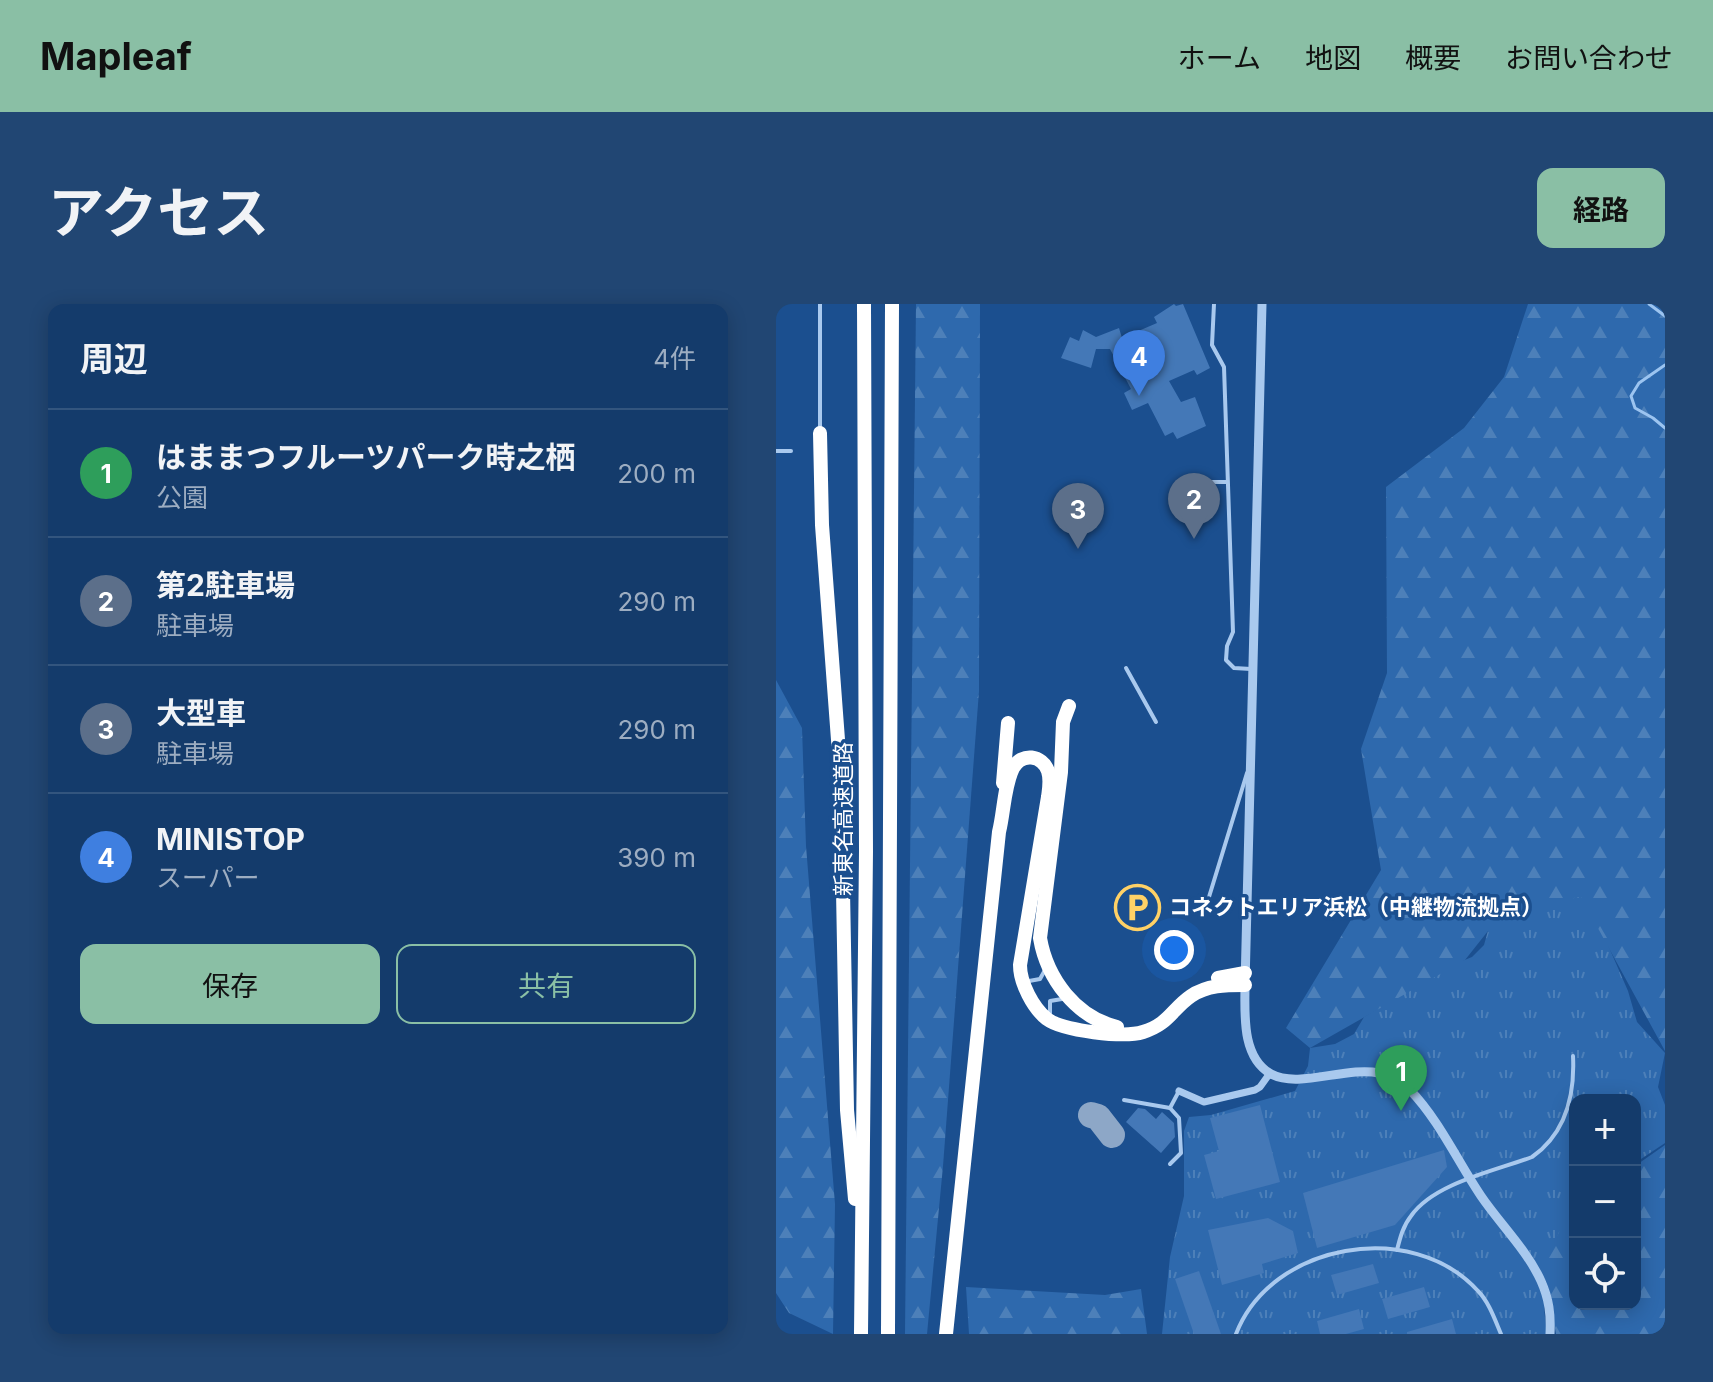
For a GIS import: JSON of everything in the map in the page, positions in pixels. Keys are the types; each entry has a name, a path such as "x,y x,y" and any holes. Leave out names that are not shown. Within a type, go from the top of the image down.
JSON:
{"highway":[{"name":"新東名高速道路","path":"861,1334 866,851 864,304"},
{"path":"888,1334 892,304"},
{"path":"820,433 822,525 841,780 847,1110 861,1267"},
{"path":"1069,706 1063,722 1061,772 1040,938 1046,959 1072,1002 1100,1022 1133,1027 1158,1018 1195,985 1245,979"},
{"path":"946,1334 1008,723"},
{"path":"999,832 1015,766 1023,758 1039,760 1049,775 1049,789 1020,973 1040,1011 1055,1023 1116,1034 1137,1034 1162,1024 1198,991 1245,979"}],"street":[{"path":"1262,304 1245,979 1245,1015 1250,1050 1270,1073 1287,1079 1378,1072 1398,1080 1423,1105 1482,1198 1539,1277 1548,1298 1550,1334"},
{"path":"1179,1091 1204,1102 1255,1090 1270,1073"}],"lane":[{"path":"820,304 820,433"},
{"path":"1214,304 1212,345 1224,367 1233,632 1227,646 1226,660 1234,668 1254,669"},
{"path":"776,451 791,451"},
{"path":"1207,482 1227,482"},
{"path":"1126,668 1156,722"},
{"path":"1184,911 1205,910 1250,763"},
{"path":"1020,973 1028,981 1037,981 1045,972 1046,959"},
{"path":"1055,1023 1049,1012 1050,1001 1056,998 1072,1002"},
{"path":"1397,1250 1402,1231 1411,1215 1429,1197 1532,1157 1555,1136 1574,1086 1573,1056"},
{"path":"1170,1108 1179,1091"},
{"path":"1124,1100 1170,1108 1179,1118 1181,1153 1170,1164"},
{"path":"1236,1334 1244,1313 1289,1271 1343,1251 1386,1248 1435,1262 1466,1279 1480,1292 1501,1334"}],"green space":[{"path":"916,304 980,304 979,691 943,1166 927,1334 905,1334"},
{"path":"1528,304 1665,304 1665,1051 1581,897 1507,907 1465,960 1310,1048 1286,1028 1381,870 1361,749 1387,673 1386,487 1464,428 1504,377"},
{"path":"776,680 802,728 806,846 835,1204 833,1334 789,1313 776,1293"},
{"path":"1584,890 1628,991 1637,1022 1665,1053 1658,1087 1665,1105 1665,1143 1641,1159 1641,1094 1569,1094 1569,1230 1544,1309 1547,1334 1162,1334 1170,1257 1184,1196 1184,1131 1189,1117 1211,1115 1295,1091 1308,1066 1310,1048 1335,1044 1354,1034 1364,1017 1447,967 1472,957 1484,945 1489,927 1500,910 1515,902"},
{"path":"1665,1145 1665,1334 1556,1334 1546,1279 1549,1252 1569,1213 1569,1310 1641,1310 1641,1162"},
{"path":"966,1287 1105,1295 1141,1289 1147,1334 969,1334"}],"building":[{"path":"1174,304 1183,304 1210,368 1197,375 1194,370 1169,381 1181,402 1195,397 1206,426 1177,439 1173,432 1165,436 1148,403 1132,410 1124,393 1131,389 1110,349 1096,349 1091,368 1061,358 1070,337 1079,341 1083,330 1096,337 1119,328 1122,338 1157,323 1154,317"},
{"path":"1260,1105 1280,1182 1216,1199 1204,1155 1219,1151 1210,1118"},
{"path":"1138,1108 1145,1109 1156,1119 1162,1112 1174,1123 1175,1137 1161,1153 1126,1122"},
{"path":"1444,1150 1447,1167 1395,1225 1317,1248 1303,1193"},
{"path":"1268,1218 1293,1231 1298,1253 1262,1264 1264,1273 1222,1285 1208,1230"},
{"path":"1373,1264 1379,1283 1337,1295 1331,1275"},
{"path":"1199,1271 1221,1334 1194,1334 1175,1279"},
{"path":"1424,1287 1430,1307 1388,1319 1382,1299"},
{"path":"1359,1309 1364,1329 1346,1334 1320,1334 1317,1321"},
{"path":"1452,1319 1456,1334 1407,1334 1407,1332"}],"waterway":[{"path":"1649,304 1665,316"},
{"path":"1665,365 1639,383 1631,396 1635,408 1665,428"}],"taxiway":[{"path":"1091,1115 1098,1117 1112,1135"}],"place":[{"name":"MINISTOP","path":"1139,396"},
{"name":"第2駐車場","path":"1194,539"},
{"name":"大型車","path":"1078,549"},
{"name":"コネクトエリア浜松（中継物流拠点）","path":"1138,907"},
{"name":"はままつフルーツパーク時之栖","path":"1401,1111"}]}
